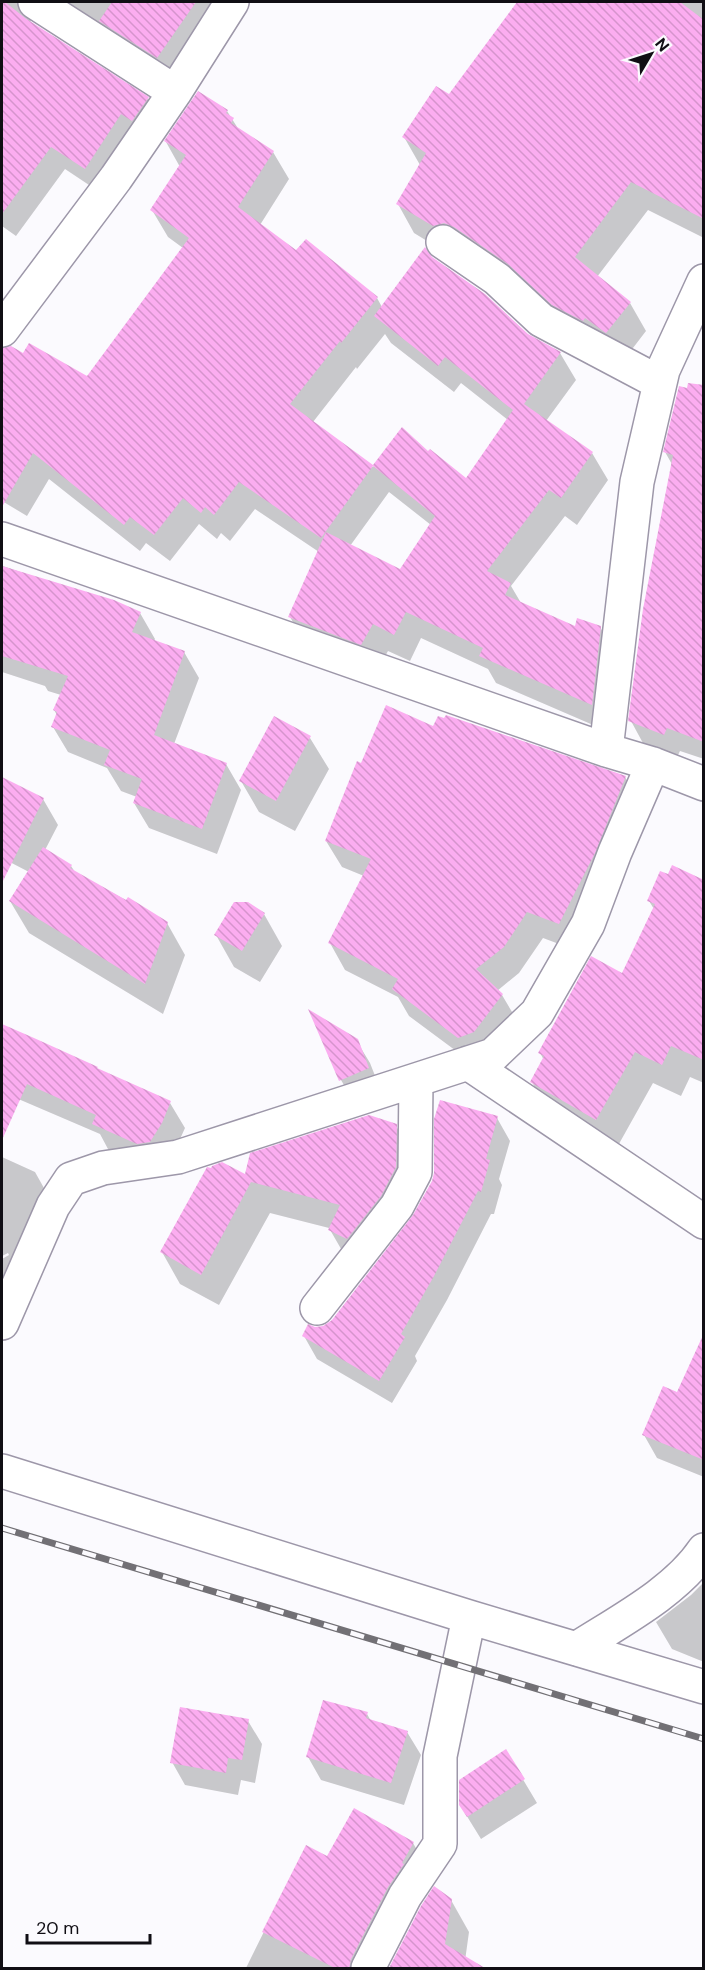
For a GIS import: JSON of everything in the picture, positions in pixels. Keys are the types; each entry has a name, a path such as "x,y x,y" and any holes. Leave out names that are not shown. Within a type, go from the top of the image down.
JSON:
{"street":[{"path":"35,2 175,92"},
{"path":"2,330 116,178 175,92 232,2"},
{"path":"443,242 497,279 541,320 660,383"},
{"path":"606,750 637,482 663,370 704,281"},
{"path":"2,539 606,750 653,764 704,784"},
{"path":"2,1323 53,1206 71,1179 103,1168 178,1157 493,1055 537,1013 588,924 615,852 653,764"},
{"path":"468,1063 704,1222"},
{"path":"317,1308 397,1206 415,1172 416,1080"},
{"path":"2,1472 704,1687"},
{"path":"576,1649 661,1595 698,1559 704,1550"},
{"path":"368,1968 405,1896 440,1844 440,1756 470,1617"}],"building":[{"path":"2,2 149,97 132,121 121,114 85,169 51,147 2,214"},
{"path":"112,2 196,2 157,58 99,21"},
{"path":"517,2 680,2 704,20 704,219 631,182 575,257 631,302 606,333 585,318 583,321 552,305 508,264 454,227 444,223 433,226 396,204 426,153 402,137 436,86 449,94"},
{"path":"198,91 228,110 226,113 234,118 231,123 274,151 238,207 296,250 306,239 378,297 290,404 373,465 402,427 428,451 430,449 466,478 513,410 445,357 438,366 374,316 425,247 432,257 485,294 528,334 561,352 524,404 593,452 561,498 549,490 487,571 511,583 505,595 575,626 577,618 601,626 592,705 479,656 483,648 406,612 394,635 373,624 361,645 288,617 326,532 400,569 435,516 373,466 321,538 239,482 214,515 205,507 201,513 183,498 154,535 130,517 124,525 33,453 2,507 2,348 11,346 23,353 29,343 87,376 189,238 150,210 186,155 164,141"},
{"path":"688,383 704,385 704,742 667,728 664,735 628,721 643,609 673,455 663,452 679,386 687,388"},
{"path":"2,566 114,600 141,612 132,632 185,651 154,735 227,763 202,829 133,803 142,779 104,765 110,750 51,727 57,712 53,710 68,676 2,656"},
{"path":"386,705 433,726 438,716 444,718 446,715 626,776 595,853 559,924 527,912 504,947 476,969 503,994 474,1032 458,1038 392,989 398,979 328,943 371,859 325,841 357,761 361,763"},
{"path":"274,716 311,736 276,801 239,781"},
{"path":"2,777 44,798 2,883"},
{"path":"43,847 72,865 70,868 126,900 128,897 168,922 145,984 9,901"},
{"path":"672,865 704,880 704,1060 671,1046 662,1065 635,1052 596,1120 530,1082 544,1056 538,1053 591,956 622,973 655,904 647,901 660,871 668,874"},
{"path":"234,902 248,902 265,913 242,951 214,935"},
{"path":"308,1009 358,1039 369,1068 339,1081"},
{"path":"2,1024 171,1101 162,1123 150,1142 137,1144 92,1124 96,1115 27,1084 2,1140"},
{"path":"440,1100 498,1116 486,1159 490,1160 481,1192 478,1191 401,1334 405,1337 379,1381 302,1336 308,1324 315,1327 323,1326 332,1320 413,1215 434,1173 434,1119"},
{"path":"369,1115 397,1124 396,1167 381,1196 347,1239 328,1230 340,1205 251,1182 201,1275 160,1252 207,1167 211,1168 222,1162 245,1174 250,1153"},
{"path":"704,1333 704,1460 642,1435 663,1386 677,1392"},
{"path":"323,1700 368,1712 366,1718 408,1731 391,1783 306,1757"},
{"path":"180,1707 249,1719 242,1760 228,1758 226,1773 170,1763"},
{"path":"506,1749 525,1779 467,1817 459,1805 459,1780"},
{"path":"354,1808 414,1842 402,1863 404,1864 388,1887 351,1959 349,1968 335,1968 262,1932 306,1845 327,1856"},
{"path":"434,1886 452,1899 445,1944 485,1968 389,1968"}],"railway":[{"path":"2,1528 704,1739"}]}
